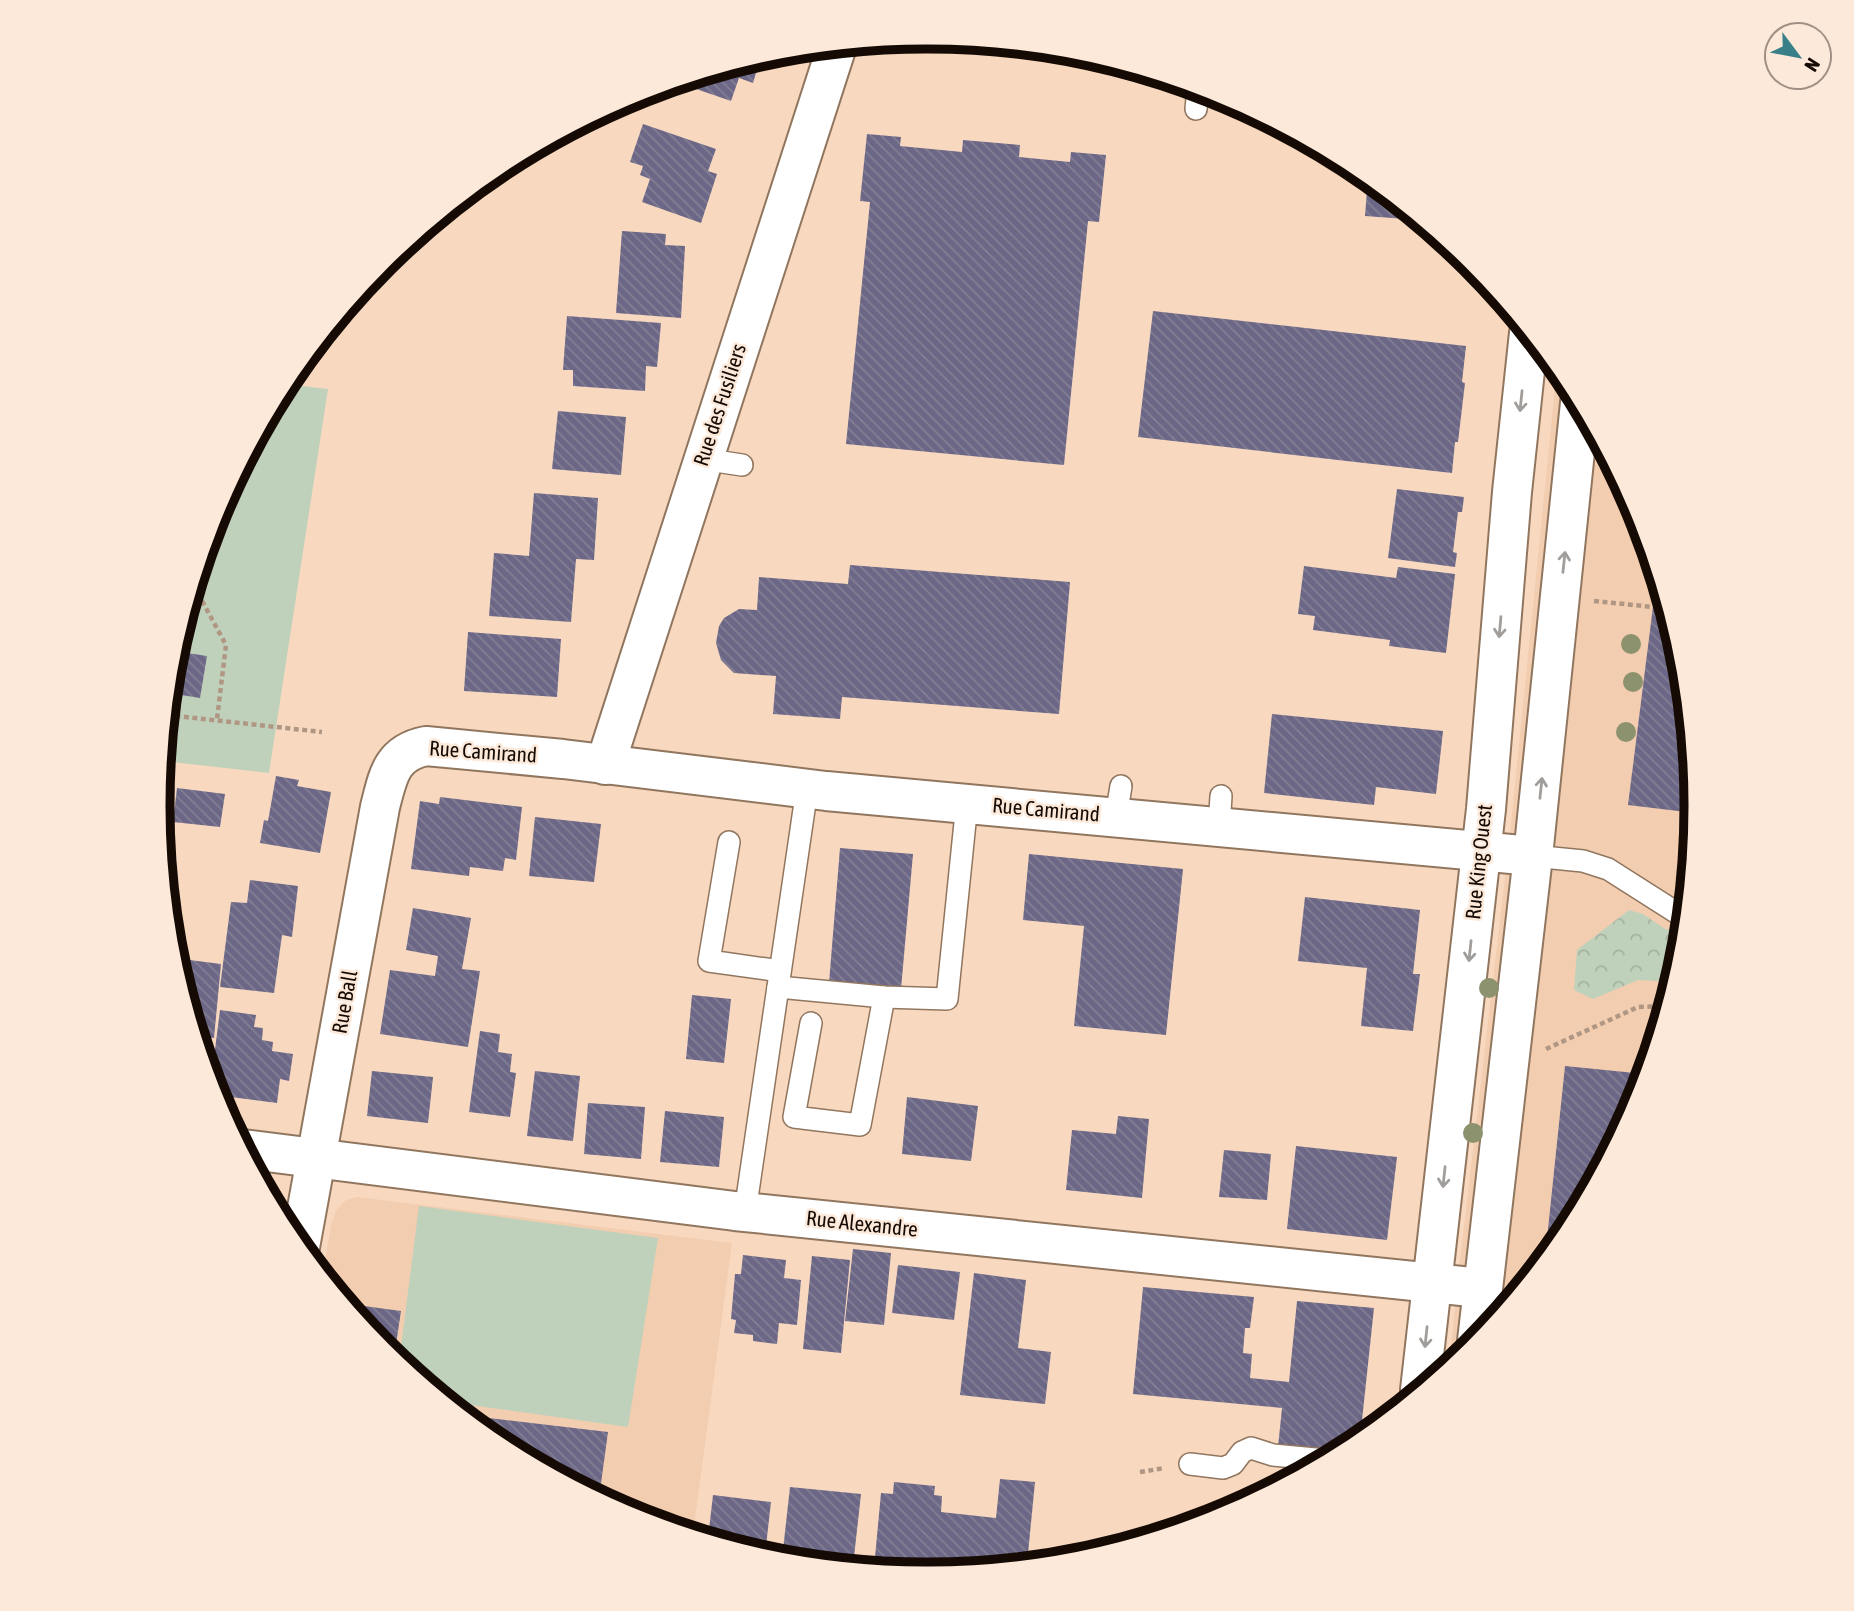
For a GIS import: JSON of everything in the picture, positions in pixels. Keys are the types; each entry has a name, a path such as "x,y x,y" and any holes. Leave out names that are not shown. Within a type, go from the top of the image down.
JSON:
{"street":[{"name":"Rue des Fusiliers","path":"605,765 834,55"},
{"name":"Rue King Ouest","path":"1421,1378 1481,849 1511,492 1528,346"},
{"path":"1478,1323 1533,856 1578,421"},
{"name":"Rue Camirand","path":"398,760 410,749 426,746 807,789 967,803 1119,801 1220,812 1533,856"},
{"name":"Rue Ball","path":"303,1233 380,807 388,776 398,760"},
{"name":"Rue Alexandre","path":"255,1151 745,1212 1481,1288"}],"lane":[{"path":"702,459 742,465"},
{"path":"745,1212 807,789"},
{"path":"729,842 709,961 779,979 884,997 947,999 967,803"},
{"name":"Rue Camirand","path":"1533,856 1583,861 1608,869 1676,912"},
{"path":"811,1023 794,1117 860,1125 884,997"},
{"path":"1190,1464 1223,1468 1233,1464 1242,1452 1251,1448 1273,1455 1309,1458"}],"path":[{"path":"200,597 226,645 217,719"},
{"path":"1560,598 1653,607"},
{"path":"176,716 322,732"},
{"path":"1508,1066 1638,1007 1656,1006"}],"shaded area":[{"path":"1555,384 1582,427 1626,516 1658,610 1669,658 1682,756 1684,806 1677,904 1658,1001 1626,1095 1605,1140 1556,1226 1527,1266 1496,1304 1451,1351 1457,1286 1509,843"},
{"path":"357,1197 732,1243 694,1525 637,1504 549,1461 466,1406 428,1374 358,1304 325,1263 331,1224 337,1209 346,1200"}],"green space":[{"path":"298,385 328,389 269,773 172,762 172,756 185,658 211,562 249,471"},
{"path":"1629,910 1643,914 1665,929 1673,930 1662,981 1638,980 1593,999 1574,990 1577,950"},
{"path":"419,1206 658,1238 628,1427 464,1404 401,1348"}],"building":[{"path":"757,69 753,83 739,78 731,101 691,87"},
{"path":"643,124 716,149 708,171 717,174 701,223 642,202 650,179 640,175 643,166 630,162"},
{"path":"867,134 901,137 900,146 962,152 963,140 1020,145 1019,157 1070,162 1071,152 1106,155 1099,222 1088,221 1064,465 846,444 870,202 860,201"},
{"path":"1367,190 1404,219 1365,216"},
{"path":"622,231 666,234 665,245 685,246 681,318 616,313"},
{"path":"1153,311 1466,346 1462,382 1465,383 1452,473 1138,437"},
{"path":"567,316 661,323 657,367 646,366 645,391 573,386 573,370 563,370"},
{"path":"558,411 626,417 621,475 552,469"},
{"path":"1397,489 1464,497 1462,512 1458,512 1453,552 1457,553 1455,567 1388,558"},
{"path":"534,493 598,498 594,560 576,559 571,622 489,616 494,553 529,556"},
{"path":"850,565 1070,582 1059,714 842,697 840,719 773,714 776,676 734,673 721,660 716,643 719,626 724,618 739,609 757,610 759,577 848,584"},
{"path":"1304,566 1396,578 1398,567 1455,574 1446,653 1389,646 1390,640 1313,630 1315,616 1298,614"},
{"path":"1654,598 1669,658 1677,707 1684,812 1628,805"},
{"path":"468,632 561,639 557,697 464,691"},
{"path":"186,653 207,656 200,698 179,695"},
{"path":"1272,714 1443,731 1436,794 1376,787 1374,805 1264,793"},
{"path":"276,776 299,780 297,786 331,792 320,853 260,843 264,820 268,821"},
{"path":"177,788 225,794 220,827 173,822"},
{"path":"440,797 522,807 516,860 505,858 503,871 470,867 469,876 411,869 420,801 439,804"},
{"path":"535,817 601,824 594,882 529,876"},
{"path":"840,848 913,854 901,989 829,983"},
{"path":"1029,854 1183,869 1166,1035 1074,1026 1084,926 1023,920"},
{"path":"250,880 298,886 292,937 282,935 274,993 220,987 231,902 247,903"},
{"path":"1305,897 1420,910 1413,974 1420,974 1413,1031 1361,1026 1367,968 1298,961"},
{"path":"413,908 471,918 462,969 480,971 468,1047 380,1034 390,970 435,976 438,956 406,950"},
{"path":"187,960 221,964 214,1038 207,1037"},
{"path":"692,995 731,999 724,1063 686,1059"},
{"path":"220,1010 256,1015 254,1027 263,1028 262,1040 273,1042 272,1051 293,1054 289,1081 280,1079 277,1103 229,1097 214,1057"},
{"path":"480,1031 500,1034 498,1052 512,1054 510,1072 516,1073 510,1117 469,1112"},
{"path":"1565,1066 1634,1073 1605,1140 1582,1184 1547,1238"},
{"path":"372,1071 433,1077 428,1123 367,1116"},
{"path":"535,1071 580,1076 573,1141 527,1136"},
{"path":"907,1097 978,1106 971,1161 902,1154"},
{"path":"588,1103 645,1107 641,1159 584,1154"},
{"path":"665,1111 724,1117 719,1167 660,1162"},
{"path":"1118,1116 1149,1119 1142,1198 1066,1190 1072,1130 1116,1134"},
{"path":"1296,1146 1397,1157 1387,1240 1287,1229"},
{"path":"1224,1150 1271,1154 1267,1200 1219,1197"},
{"path":"853,1249 891,1253 884,1325 845,1321"},
{"path":"743,1255 786,1260 784,1278 801,1280 797,1325 779,1323 777,1344 753,1341 753,1335 734,1333 736,1320 731,1319 735,1274 741,1274"},
{"path":"812,1256 850,1260 841,1353 803,1349"},
{"path":"898,1265 960,1272 954,1320 892,1313"},
{"path":"974,1273 1026,1280 1018,1348 1051,1352 1045,1404 960,1395"},
{"path":"1143,1287 1254,1297 1250,1328 1245,1328 1243,1353 1252,1354 1250,1378 1289,1382 1297,1301 1374,1308 1362,1425 1321,1451 1278,1447 1282,1408 1133,1394"},
{"path":"359,1305 401,1311 396,1344"},
{"path":"482,1417 608,1432 600,1488 549,1461"},
{"path":"1000,1479 1035,1482 1028,1556 927,1562 875,1560 881,1493 893,1494 894,1482 935,1486 934,1495 942,1496 941,1512 996,1518"},
{"path":"790,1487 861,1494 854,1557 783,1548"},
{"path":"713,1495 771,1502 766,1544 709,1529"}]}
